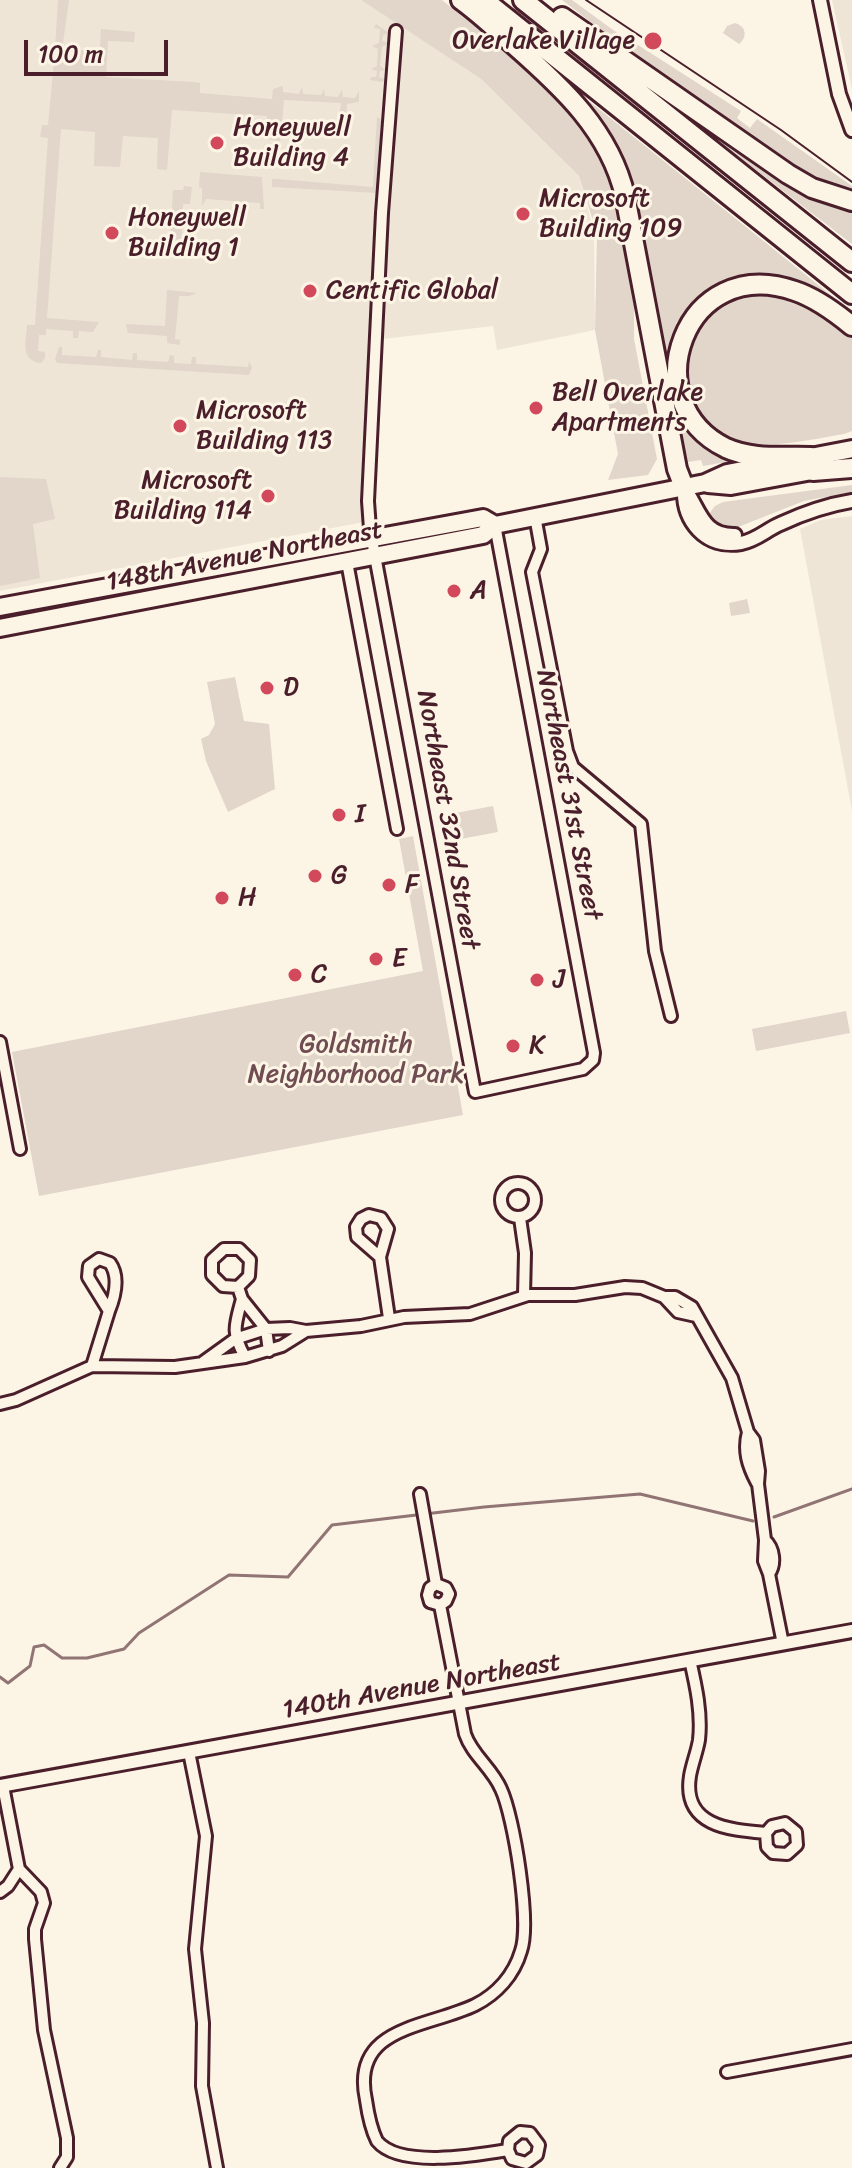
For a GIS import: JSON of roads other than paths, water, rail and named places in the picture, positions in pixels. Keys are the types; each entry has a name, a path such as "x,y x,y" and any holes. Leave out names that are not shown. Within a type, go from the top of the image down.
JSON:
{"highway":[{"path":"461,0 523,53 581,110 601,136 615,163 625,196 677,469 684,487"},
{"path":"484,0 852,294"},
{"path":"523,0 852,262"},
{"path":"536,0 788,174 812,188 852,201"},
{"path":"852,326 811,297 774,285 756,284 722,294 696,314 680,342 677,363 683,398 701,428 716,442 753,456 852,466"}],"main road":[{"name":"148th Avenue Northeast","path":"0,628 483,535 495,525 684,487 705,483 731,486 812,464 852,449"},
{"name":"148th Avenue Northeast","path":"0,607 483,518 495,525"}],"street":[{"path":"820,0 839,94 845,118 852,130"},
{"name":"Northeast 32nd Street","path":"396,31 372,387 368,501 372,537 475,1092"},
{"path":"684,487 685,509 693,525 708,538 726,544 761,537 770,529 814,510 852,501"},
{"path":"535,516 541,549 532,572 567,751 573,767 641,824 655,951 671,1016"},
{"name":"Northeast 31st Street","path":"475,1092 583,1069 593,1060 594,1053 495,525"},
{"name":"Northeast 32nd Street","path":"347,562 397,829"},
{"path":"0,1042 20,1149"},
{"path":"520,1218 525,1253 524,1295"},
{"path":"224,1249 239,1249 250,1260 249,1276 238,1287 223,1286 212,1275 212,1260 224,1249"},
{"path":"380,1257 389,1318"},
{"path":"92,1366 115,1296 115,1269 110,1263 99,1259 89,1266 88,1277 109,1311"},
{"path":"238,1287 242,1299 266,1329 269,1351"},
{"path":"203,1362 235,1339 266,1329 306,1331 361,1326 389,1318 470,1314 524,1295 575,1295 625,1287 642,1288 686,1302 692,1307 732,1378 748,1432 754,1440 765,1540 764,1561 783,1644"},
{"path":"242,1299 235,1325 235,1339 245,1357"},
{"path":"0,1404 16,1400 92,1366 175,1367 245,1357 269,1351 306,1331"},
{"path":"420,1494 436,1584 446,1588 449,1594 440,1605 467,1742 495,1777 505,1800 526,1920 523,1948 510,1976 488,1998 474,2006 392,2035 375,2047 364,2068 365,2096 379,2145 403,2163 420,2165 508,2150"},
{"name":"140th Avenue Northeast","path":"2,1786 852,1631"},
{"path":"690,1660 699,1719 699,1739 690,1778 694,1805 708,1822 719,1828 766,1833"},
{"path":"189,1752 206,1836 195,1949 203,2023 202,2086 217,2168"},
{"path":"2,1786 19,1869 41,1892 44,1903 35,1929 35,1939 44,2030 67,2138 67,2157 60,2168"},
{"path":"0,1892 19,1869"},
{"path":"727,2072 852,2049"}],"waterway":[{"path":"774,1517 852,1489"},
{"path":"0,1677 8,1683 30,1666 34,1647 44,1645 62,1658 87,1658 124,1649 139,1633 229,1575 288,1577 332,1525 484,1507 640,1494 753,1521"}],"tram line":[{"path":"586,0 781,130 852,182"}],"place":[{"name":"Overlake Village","path":"653,41"},
{"name":"Honeywell Building 4","path":"217,143"},
{"name":"Microsoft Building 109","path":"523,214"},
{"name":"Honeywell Building 1","path":"112,233"},
{"name":"Centific Global","path":"310,291"},
{"name":"Bell Overlake Apartments","path":"536,408"},
{"name":"Microsoft Building 113","path":"180,426"},
{"name":"Microsoft Building 114","path":"268,496"},
{"name":"A","path":"454,591"},
{"name":"D","path":"267,688"},
{"name":"I","path":"339,815"},
{"name":"G","path":"315,876"},
{"name":"F","path":"389,885"},
{"name":"H","path":"222,898"},
{"name":"E","path":"376,959"},
{"name":"C","path":"295,975"},
{"name":"J","path":"537,980"},
{"name":"K","path":"513,1046"}],"park label":[{"name":"Goldsmith Neighborhood Park","path":"356,1060"}]}
